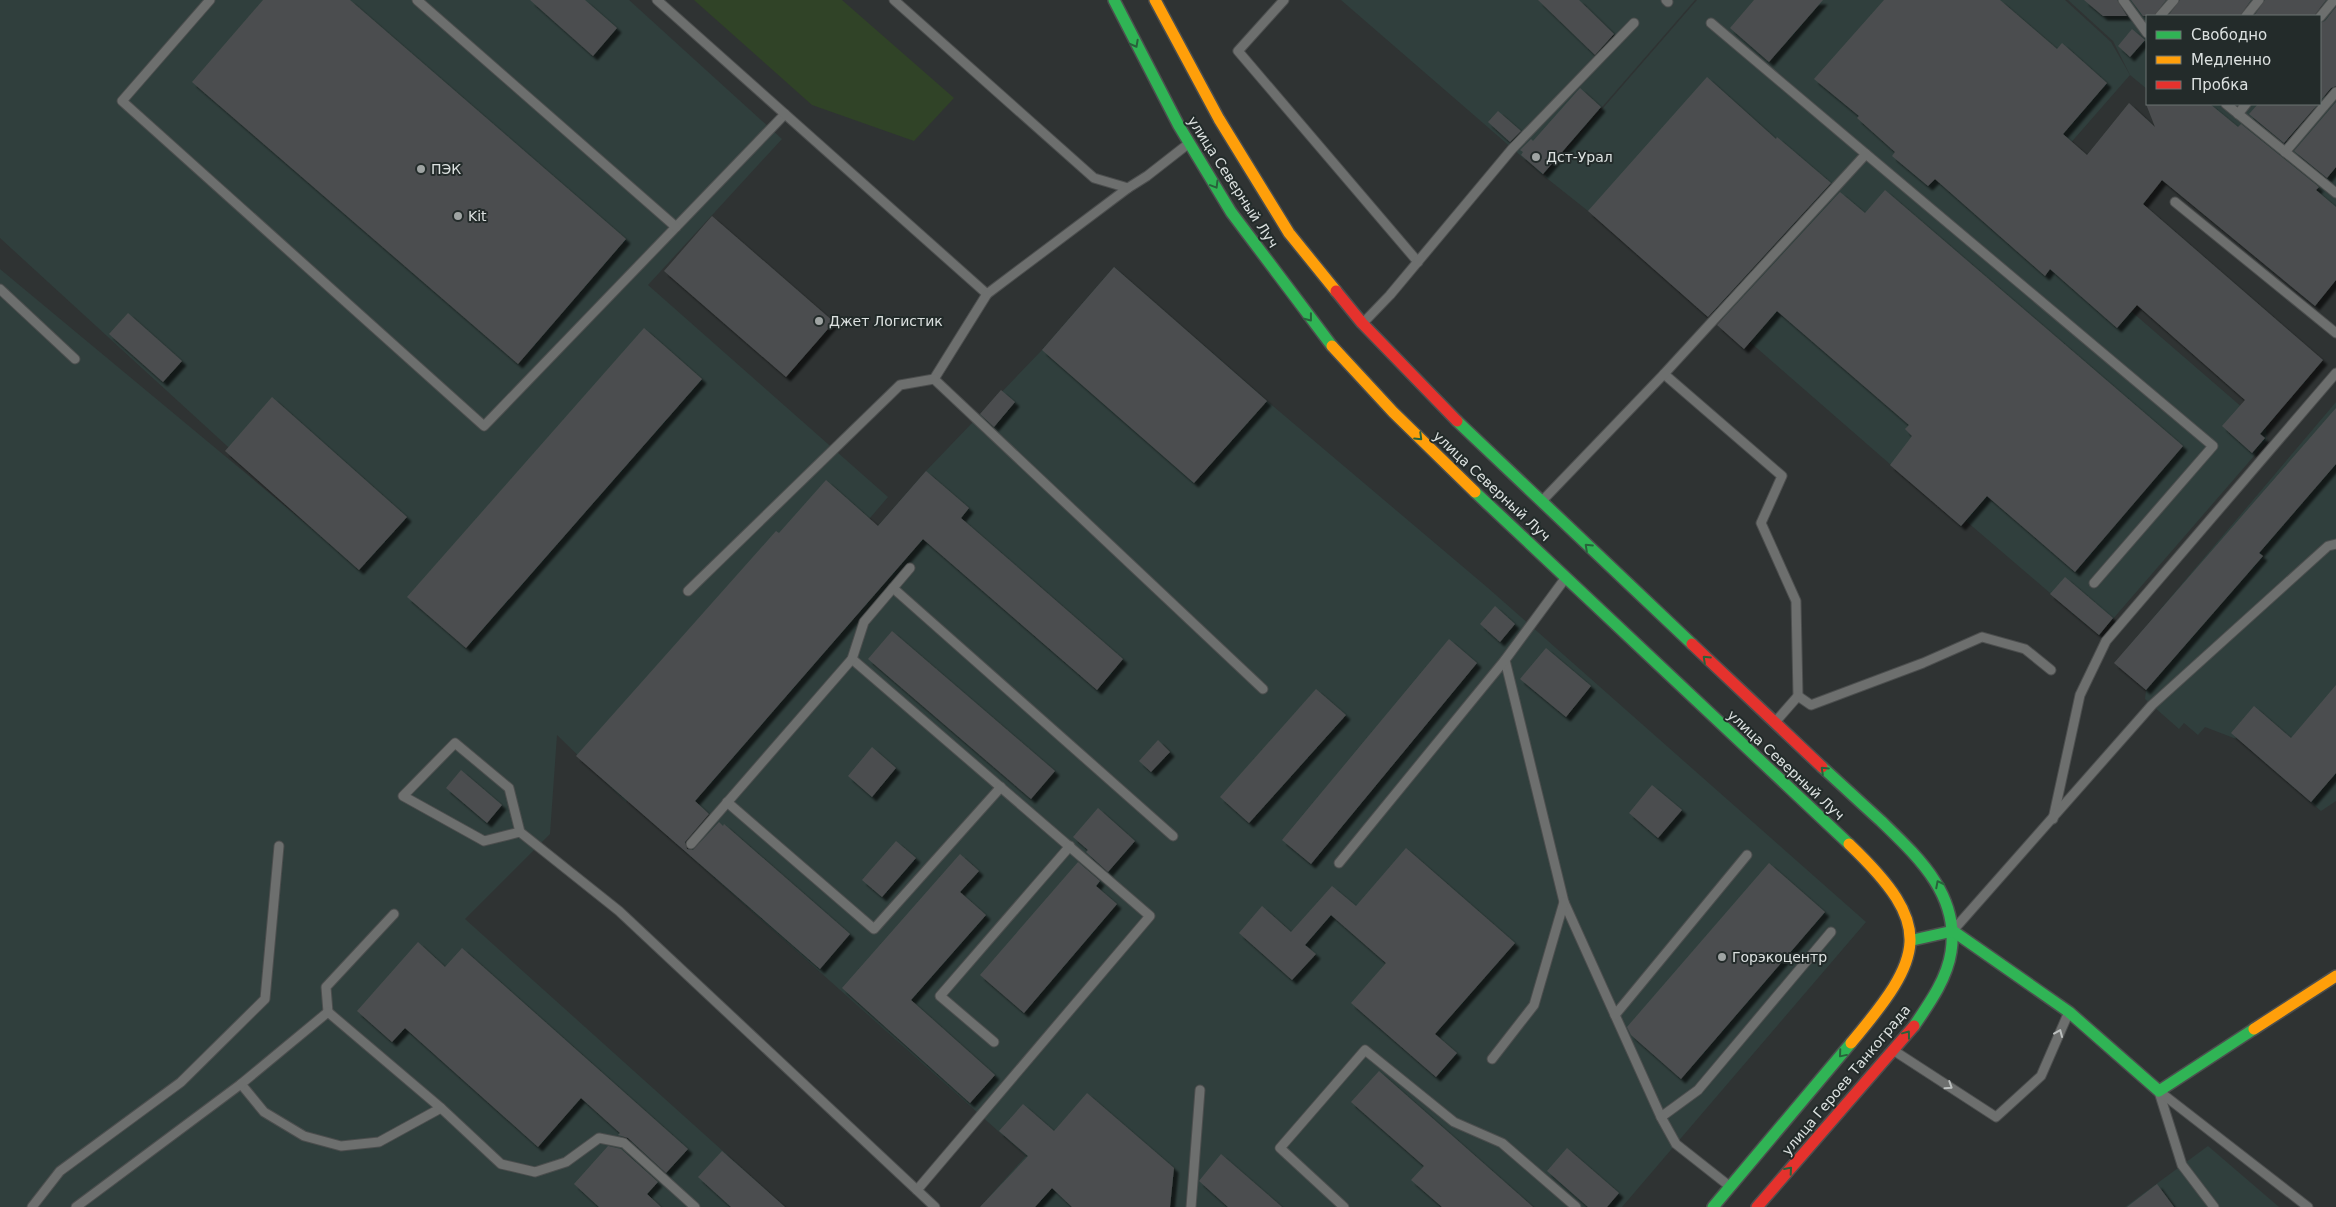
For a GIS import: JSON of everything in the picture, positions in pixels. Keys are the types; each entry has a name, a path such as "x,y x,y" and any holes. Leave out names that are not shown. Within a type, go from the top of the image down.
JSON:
{"main road":[{"name":"улица Северный Луч","path":"1114,0 1178,126 1231,212 1328,342 1393,412 1874,868 1903,907 1914,940"},
{"name":"улица Северный Луч","path":"1155,0 1219,119 1289,233 1362,324 1412,378 1540,503 1912,851 1934,874 1945,896 1953,931"},
{"path":"1914,940 1953,931 2068,1012 2159,1092 2336,976"},
{"name":"улица Героев Танкограда","path":"1757,1207 1894,1050 1928,1006 1949,964 1953,931"},
{"name":"улица Героев Танкограда","path":"1713,1207 1884,1005 1902,978 1914,940"}],"lane":[{"path":"210,0 122,101 484,426 785,114"},
{"path":"417,0 676,227"},
{"path":"657,0 988,294"},
{"path":"894,0 1094,178 1128,188"},
{"path":"1284,0 1238,51 1418,262"},
{"path":"2123,0 2146,31"},
{"path":"2161,15 2174,0"},
{"path":"2247,15 2259,0"},
{"path":"2321,16 2334,0"},
{"path":"1362,324 1418,262 1512,149 1634,23"},
{"path":"1711,24 2213,446 2094,583"},
{"path":"2285,152 2336,92"},
{"path":"2227,105 2285,152 2334,188"},
{"path":"2238,114 2245,105"},
{"path":"688,591 900,385 934,379 988,294 1190,143"},
{"path":"1540,503 1664,374 1866,154"},
{"path":"2175,202 2336,333"},
{"path":"0,289 75,360"},
{"path":"2053,819 2080,695 2106,641 2336,373"},
{"path":"1664,374 1782,476 1761,523 1796,601 1798,696 1774,723"},
{"path":"934,379 1263,689"},
{"path":"1953,931 2152,705 2328,546 2336,544"},
{"path":"690,844 852,659 864,622 910,568"},
{"path":"1340,863 1505,660 1567,577"},
{"path":"893,588 1173,836"},
{"path":"1798,696 1811,705 1923,663 1982,637 2025,649 2051,670"},
{"path":"852,659 1150,916 917,1190"},
{"path":"1505,660 1564,902 1661,1117 1676,1144 1730,1187"},
{"path":"520,832 484,841 403,796 455,743 509,788 520,832 619,911 935,1207"},
{"path":"727,802 874,930 1001,787"},
{"path":"32,1207 60,1171 181,1082 265,999 279,846"},
{"path":"994,1042 940,996 1070,846"},
{"path":"1615,1015 1747,855"},
{"path":"1492,1059 1534,1005 1564,902"},
{"path":"394,914 326,987 328,1012 441,1108 501,1164 535,1172 566,1162 599,1138 624,1143 695,1207"},
{"path":"1661,1117 1698,1090 1831,932"},
{"path":"76,1207 241,1084 328,1012"},
{"path":"1894,1050 1996,1116 2041,1076 2068,1012"},
{"path":"1344,1207 1280,1148 1365,1050 1454,1122 1502,1143 1576,1207"},
{"path":"241,1084 264,1112 304,1136 341,1146 379,1142 441,1108"},
{"path":"1191,1207 1200,1090"},
{"path":"2159,1092 2182,1165 2214,1207"},
{"path":"2159,1092 2308,1207"}],"shaded area":[{"path":"0,0 629,0 782,139 648,285 888,497 626,802 557,735 550,834 465,919 785,1207 0,1207 0,269 368,575 0,238"},
{"path":"1341,0 1695,0 1543,175"},
{"path":"1697,0 2065,0 2111,42 2130,75 2013,209 2266,428 2267,441 2099,635 1966,521 1961,526 1719,315 1544,176"},
{"path":"2068,0 2336,0 2336,243 2167,105 2321,105 2321,15 2146,15 2146,88 2130,75 2113,41"},
{"path":"1114,267 1267,401 1488,588 1866,922 1622,1207 980,1207 1026,1156 634,806 926,471 1042,350"},
{"path":"2336,402 2336,801 2321,811 2239,740 2205,727 2198,735 2184,723 2179,729 2145,699 2146,690 2115,663"},
{"path":"2208,1146 2279,1207 2125,1207"}],"green space":[{"path":"694,0 842,0 954,98 914,141 812,105"}],"building":[{"path":"263,0 350,0 626,239 518,364 192,82"},
{"path":"530,0 585,0 617,28 593,56"},
{"path":"1538,0 1579,0 1614,34 1595,55"},
{"path":"1754,0 1823,0 1769,62 1730,28"},
{"path":"1884,0 2000,0 2057,49 2062,43 2107,83 2063,134 2087,155 2129,103 2155,127 2146,105 2211,105 2238,127 2241,124 2319,187 2316,190 2336,207 2336,280 2315,306 2162,180 2143,204 2323,360 2260,434 2265,438 2252,453 2222,426 2245,400 2137,305 2117,328 2050,269 2045,276 1935,179 1928,186 1892,156 1895,152 1857,118 1859,116 1814,79"},
{"path":"2084,0 2117,0 2127,16 2103,16"},
{"path":"2131,0 2166,0 2155,15 2143,16"},
{"path":"2180,0 2251,0 2241,15 2169,15"},
{"path":"2265,0 2326,0 2315,15 2255,15"},
{"path":"2336,7 2336,86 2331,88 2321,100 2321,23 2325,21"},
{"path":"2132,29 2145,40 2130,57 2118,46"},
{"path":"1707,77 1776,139 1777,137 1831,183 1708,317 1588,211"},
{"path":"1580,88 1601,107 1543,174 1521,155 1523,152 1520,150 1531,139 1533,141"},
{"path":"2336,102 2336,167 2327,178 2294,151"},
{"path":"2257,105 2317,105 2284,143 2249,114"},
{"path":"1498,111 1521,131 1510,142 1488,122"},
{"path":"1885,190 2183,446 2075,572 1987,496 1961,526 1890,465 1912,436 1905,429 1909,425 1777,311 1744,349 1717,325 1840,192 1865,213"},
{"path":"712,216 834,322 786,377 664,271"},
{"path":"1114,267 1267,401 1194,483 1042,350"},
{"path":"128,313 182,361 163,382 109,334"},
{"path":"644,328 702,379 466,648 407,597"},
{"path":"1001,390 1015,402 994,427 980,414"},
{"path":"272,397 407,517 359,570 225,451"},
{"path":"2336,408 2336,464 2259,553 2263,556 2146,690 2114,663"},
{"path":"926,471 969,508 961,518 1123,659 1097,690 923,539 695,801 709,814 685,842 687,849 693,850 719,822 723,826 724,824 850,934 820,969 576,756 776,531 779,533 826,480 878,526"},
{"path":"2065,577 2113,618 2099,635 2050,594"},
{"path":"1495,606 1515,624 1500,642 1480,624"},
{"path":"892,631 1055,771 1031,799 868,659"},
{"path":"1449,639 1477,663 1311,864 1282,840"},
{"path":"1546,648 1591,686 1566,717 1520,679"},
{"path":"2336,685 2336,773 2311,802 2231,733 2254,706 2291,738"},
{"path":"1316,689 1346,715 1249,823 1220,797"},
{"path":"1158,740 1170,752 1151,772 1139,761"},
{"path":"872,747 896,768 872,797 848,776"},
{"path":"461,770 502,805 487,823 446,788"},
{"path":"1652,785 1682,810 1658,838 1629,813"},
{"path":"1098,808 1135,841 1108,872 1073,837"},
{"path":"896,841 916,858 882,897 862,880"},
{"path":"1406,848 1515,943 1435,1034 1457,1053 1436,1077 1351,1003 1386,963 1331,915 1305,945 1316,954 1292,980 1239,933 1262,906 1291,932 1332,886 1356,906"},
{"path":"960,854 979,871 960,892 986,915 911,1000 995,1075 970,1103 842,988"},
{"path":"1078,862 1100,881 1096,886 1117,904 1024,1013 980,975"},
{"path":"1769,863 1825,912 1681,1079 1631,1035 1627,1027"},
{"path":"418,942 445,967 462,948 688,1149 666,1173 628,1138 618,1135 620,1133 581,1098 538,1147 405,1028 392,1042 357,1011"},
{"path":"1379,1071 1533,1207 1442,1207 1411,1180 1424,1166 1351,1102"},
{"path":"1087,1093 1174,1168 1170,1207 1072,1207 1052,1188 1035,1207 980,1207 1028,1156 999,1131 1023,1104 1054,1131"},
{"path":"608,1146 621,1149 658,1182 647,1194 661,1207 599,1207 574,1184"},
{"path":"1567,1148 1619,1193 1607,1207 1588,1207 1547,1171"},
{"path":"722,1151 785,1207 731,1207 698,1177"},
{"path":"1221,1154 1282,1207 1228,1207 1199,1181"},
{"path":"2157,1184 2174,1207 2127,1207"}],"traffic: fast":[{"path":"1114,0 1179,126 1231,212 1332,346"},
{"path":"1457,421 1692,644"},
{"path":"1475,492 1849,844"},
{"path":"1822,767 1909,849 1922,863 1943,895 1952,931 1949,962 1937,991 1914,1026"},
{"path":"1913,940 1953,931 2069,1012 2159,1091 2254,1029"},
{"path":"1713,1207 1851,1043"}],"traffic: slow":[{"path":"1155,0 1219,119 1289,233 1336,291"},
{"path":"1332,346 1393,412 1475,492"},
{"path":"1849,844 1877,873 1896,898 1907,920 1910,942 1905,964 1894,987 1851,1043"},
{"path":"2254,1029 2336,976"}],"traffic: jam":[{"path":"1336,291 1362,323 1457,421"},
{"path":"1692,644 1822,767"},
{"path":"1757,1207 1914,1026"}],"place":[{"name":"Дст-Урал","path":"1536,157"},
{"name":"ПЭК","path":"421,169"},
{"name":"Kit","path":"458,216"},
{"name":"Джет Логистик","path":"819,321"},
{"name":"Горэкоцентр","path":"1722,957"}]}
